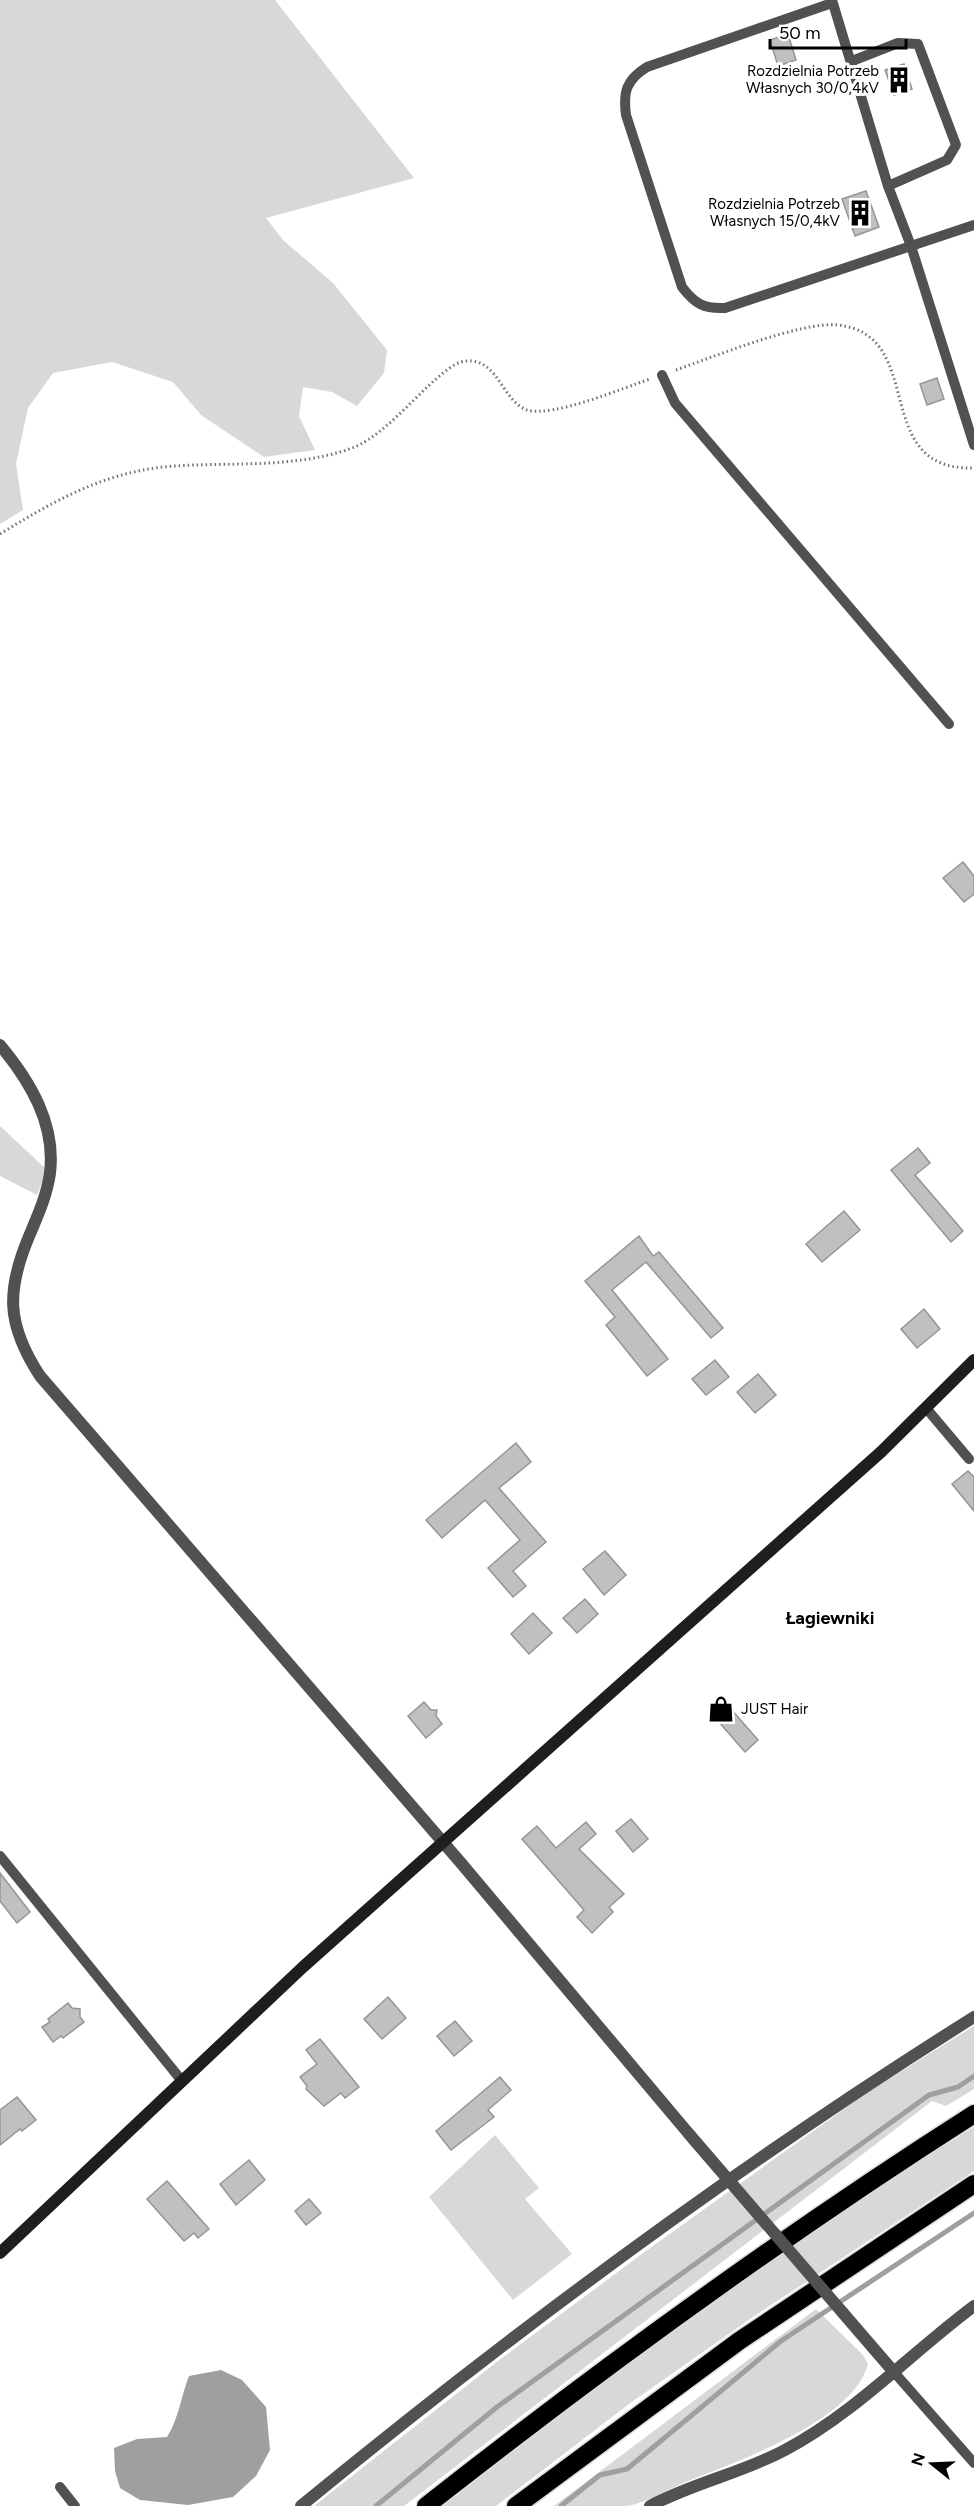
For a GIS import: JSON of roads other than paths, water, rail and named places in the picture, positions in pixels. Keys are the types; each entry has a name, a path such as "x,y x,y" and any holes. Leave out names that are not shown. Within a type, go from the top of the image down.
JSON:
{"highway":[{"path":"426,2506 692,2304 798,2229 974,2114"},
{"path":"516,2506 739,2341 974,2184"}],"street":[{"path":"0,1045 31,1087 39,1103 50,1146 48,1188 22,1252 12,1293 16,1329 30,1361 47,1385 442,1842 893,2371"},
{"path":"0,2253 267,2000 926,1408 974,1360"},
{"path":"301,2506 552,2308 871,2082 974,2017"},
{"path":"650,2506 786,2450 841,2415 974,2306"}],"lane":[{"path":"974,225 911,246 725,308 701,307 682,287 626,115 624,97 627,85 634,75 647,67 832,1 888,186 911,246 974,446"},
{"path":"852,61 898,43 918,44 956,145 947,160 888,186"},
{"path":"662,375 668,392 682,412 949,724"},
{"path":"926,1408 969,1459"},
{"path":"0,1856 182,2081"},
{"path":"893,2371 974,2463"},
{"path":"60,2487 75,2506"}],"waterway":[{"path":"376,2506 497,2407 929,2095 958,2087 974,2076"},
{"path":"561,2506 600,2475 627,2469 781,2341 974,2213"}],"place":[{"name":"Rozdzielnia Potrzeb Własnych 30/0,4kV","path":"899,80"},
{"name":"Rozdzielnia Potrzeb Własnych 15/0,4kV","path":"860,213"},
{"name":"JUST Hair","path":"721,1709"}],"district":[{"name":"Łagiewniki","path":"830,1618"}]}
